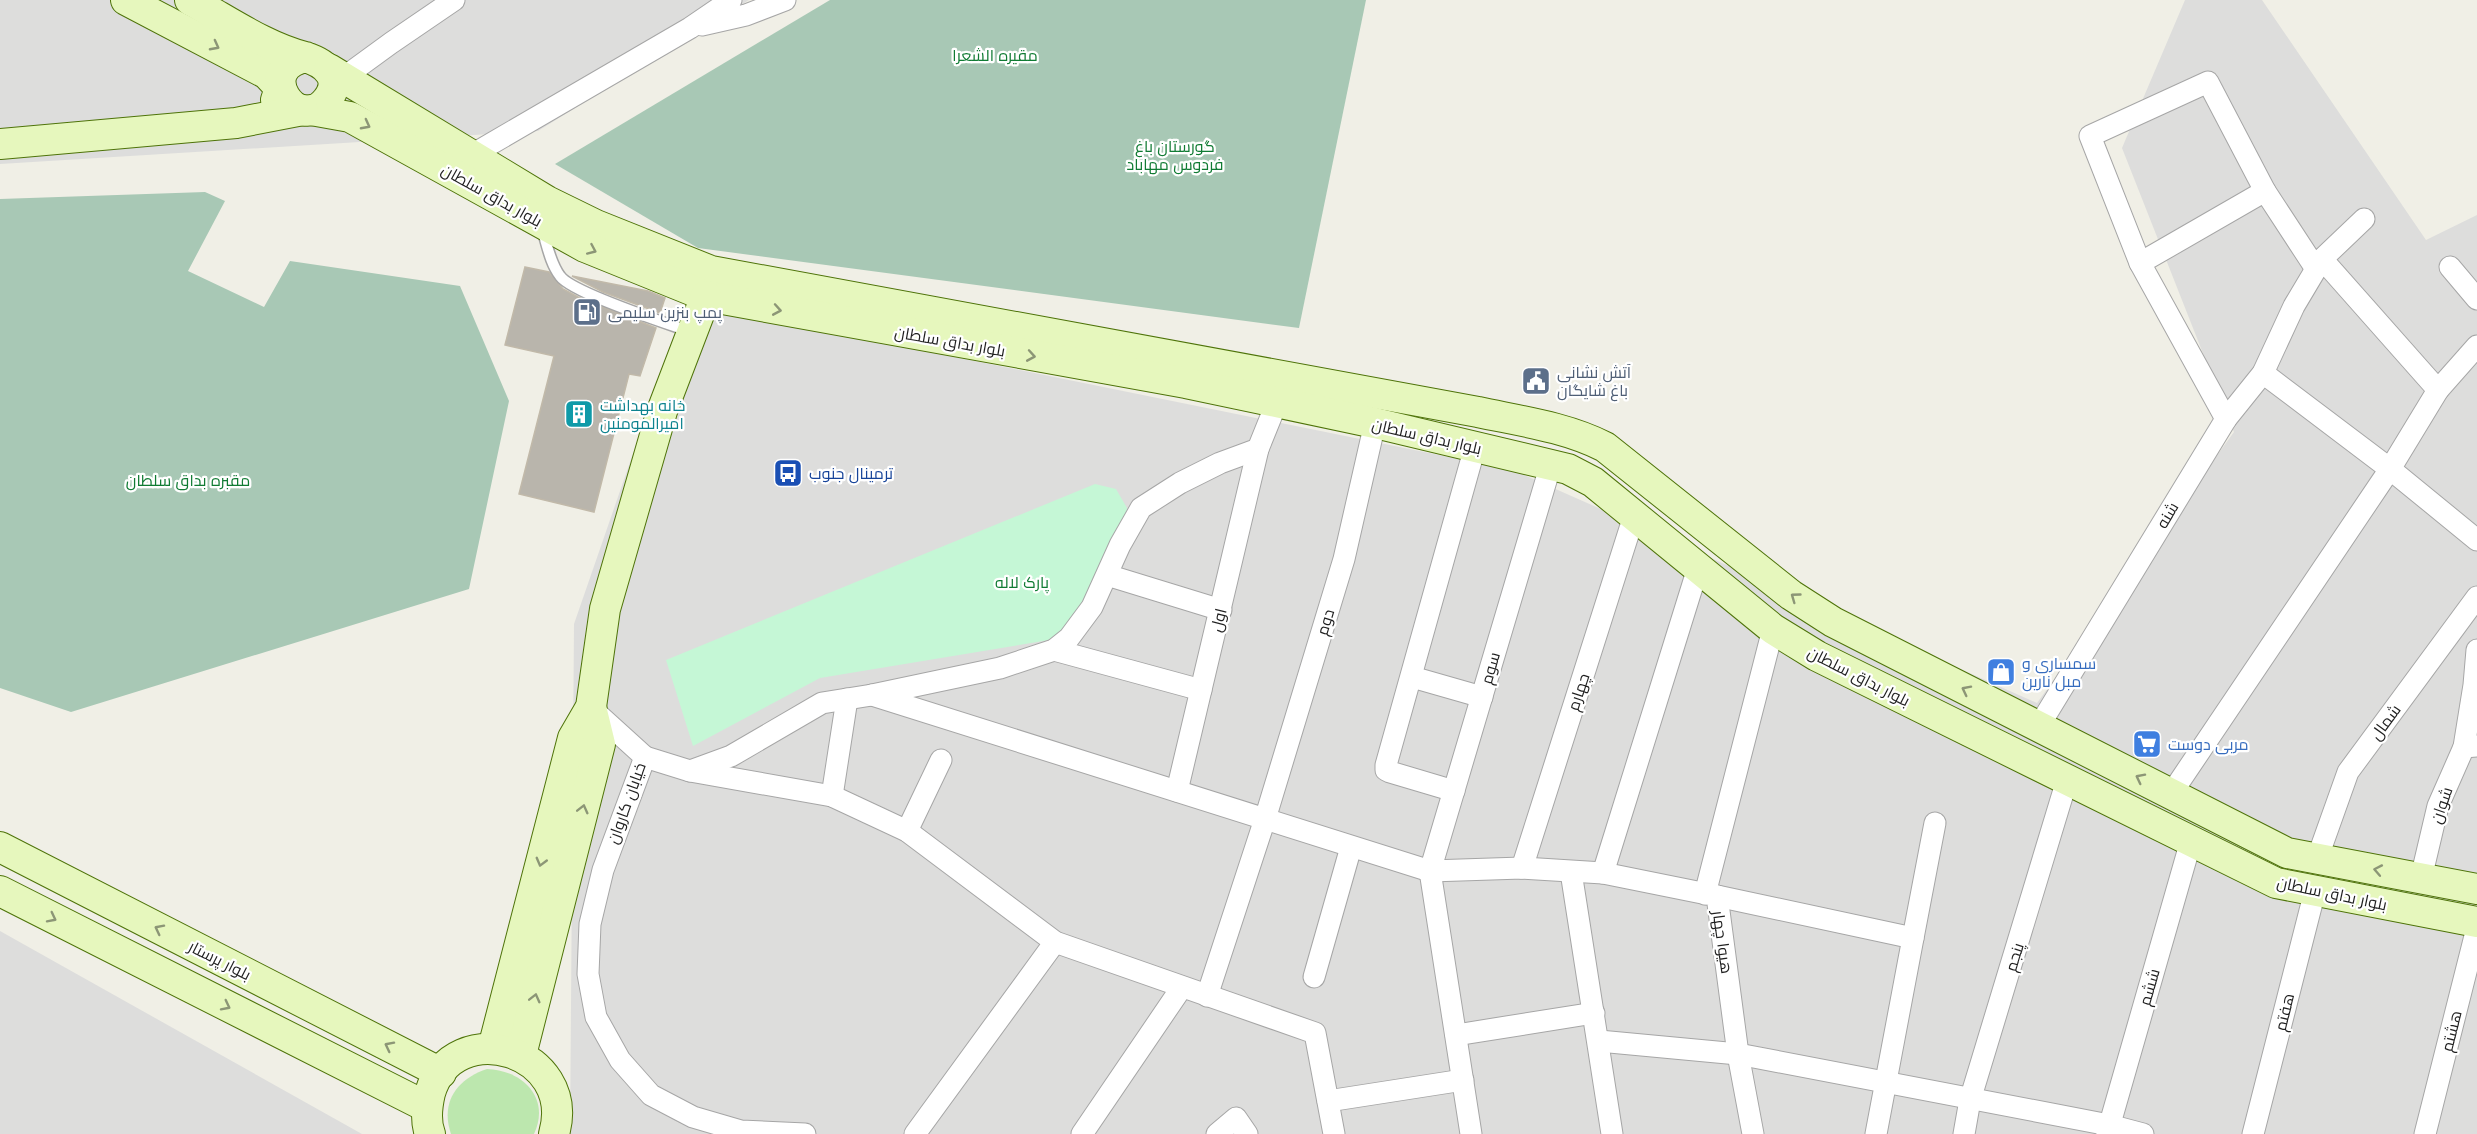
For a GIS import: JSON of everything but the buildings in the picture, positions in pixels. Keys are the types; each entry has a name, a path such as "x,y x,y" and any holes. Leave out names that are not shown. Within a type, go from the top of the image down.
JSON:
{"main road":[{"path":"126,0 267,74 280,88 288,102 307,110"},
{"path":"157,0 161,9 178,27"},
{"name":"بلوار بداق سلطان","path":"190,0 264,40 326,68 547,201 596,225 711,271 1504,417 1569,432 1605,447 1813,610 1833,622 2287,853 2477,889"},
{"path":"0,144 256,120 307,110 319,107 331,94 333,86 326,68 297,59 284,70 272,107 256,120"},
{"name":"بلوار بداق سلطان","path":"307,110 350,117 540,223 596,251 706,296 1276,402 1551,464 1581,474 1773,629 1817,656 2276,883 2477,922"},
{"path":"507,1052 586,741 605,609 662,411 706,296"},
{"path":"1458,409 1470,416 1473,430 1467,439 1474,447 1488,443 1487,431 1493,421 1504,417"},
{"name":"بلوار پرستار","path":"0,847 441,1073"},
{"path":"0,891 428,1121 431,1089 441,1073 464,1055 507,1052 538,1066 550,1083 557,1102 562,1130"}],"street":[{"path":"326,68 391,43 454,0"},
{"path":"470,156 690,28 730,0"},
{"path":"690,28 746,15 785,0"},
{"path":"2226,418 2140,263 2090,136 2208,82 2265,191 2319,264 2438,390"},
{"path":"2140,263 2265,191"},
{"name":"شنه","path":"2039,726 2226,418 2263,373 2294,306 2319,264 2364,219"},
{"path":"2450,267 2477,299"},
{"path":"2171,794 2390,469 2438,390 2477,346"},
{"path":"2263,373 2390,469 2477,540"},
{"name":"اول","path":"1177,791 1258,449 1276,402"},
{"name":"دوم","path":"1208,996 1265,819 1344,559 1376,423"},
{"path":"1454,791 1386,770 1474,447"},
{"path":"690,771 731,756 822,703 1000,668 1053,650 1069,638 1092,607 1120,545 1141,508 1190,478 1220,463 1258,449"},
{"name":"سوم","path":"1430,871 1551,464"},
{"name":"چهارم","path":"1522,868 1634,516"},
{"path":"1603,873 1698,568"},
{"path":"1107,575 1221,610"},
{"name":"شمال","path":"2317,859 2348,772 2477,597"},
{"path":"1773,629 1711,895 1913,938"},
{"path":"1053,650 1201,690"},
{"name":"شوان","path":"2421,878 2438,806 2470,746 2477,650"},
{"path":"1412,678 1482,697"},
{"name":"هیوا چهار","path":"872,695 1430,871 1522,868 1603,873 1711,895 1753,1134"},
{"path":"832,796 847,699"},
{"name":"خیابان کاروان","path":"591,707 645,758 603,870 590,924 588,974 596,1017 620,1060 651,1095 693,1117 741,1131 805,1134"},
{"path":"645,758 690,771 832,796 907,831 1054,942 1315,1033 1334,1134"},
{"path":"907,831 941,760"},
{"name":"پنجم","path":"1964,1134 1970,1100 2067,780"},
{"path":"1876,1134 1935,823"},
{"name":"ششم","path":"2108,1130 2191,841"},
{"path":"1314,977 1351,847"},
{"path":"1430,871 1471,1134"},
{"path":"1571,872 1612,1134"},
{"name":"هفتم","path":"2253,1134 2314,891"},
{"name":"هشتم","path":"2425,1134 2477,928"},
{"path":"915,1134 1054,942"},
{"path":"1082,1134 1182,987"},
{"path":"1456,1035 1594,1013"},
{"path":"1599,1041 1738,1054 2108,1130 2143,1134"},
{"path":"1328,1101 1463,1080"},
{"path":"1217,1134 1236,1118 1247,1134"}],"lane":[{"path":"540,223 554,266 566,283 691,332"}],"shaded area":[{"path":"0,0 749,0 538,131 0,164"},
{"path":"2185,0 2262,0 2426,240 2477,215 2477,1134 570,1134 574,624 682,312 690,309 713,308 1513,470 2037,703 2234,432 2122,148"},
{"path":"0,931 362,1134 0,1134"}],"green space":[{"name":"گورستان باغ فردوس مهاباد","path":"830,0 1366,0 1299,328 698,248 555,164"},
{"name":"مقبره بداق سلطان","path":"205,192 225,201 188,271 264,307 290,261 460,286 509,401 469,589 71,712 0,688 0,199"},
{"name":"پارک لاله","path":"1095,484 1116,489 1127,508 1124,523 1071,623 1049,640 820,678 693,746 666,660"},
{"path":"487,1069 512,1075 530,1088 539,1109 534,1134 451,1134 448,1112 454,1093 467,1079"}],"place":[{"name":"پمپ بنزین سلیمی","path":"587,312"},
{"name":"آتش نشانی باغ شایگان","path":"1536,381"},
{"name":"خانه بهداشت امیرالمومنین","path":"579,414"},
{"name":"ترمینال جنوب","path":"788,473"},
{"name":"سمساری و مبل نارین","path":"2001,672"},
{"name":"مربی دوست","path":"2147,744"}],"park label":[{"name":"مقیره الشعرا","path":"995,55"}]}
